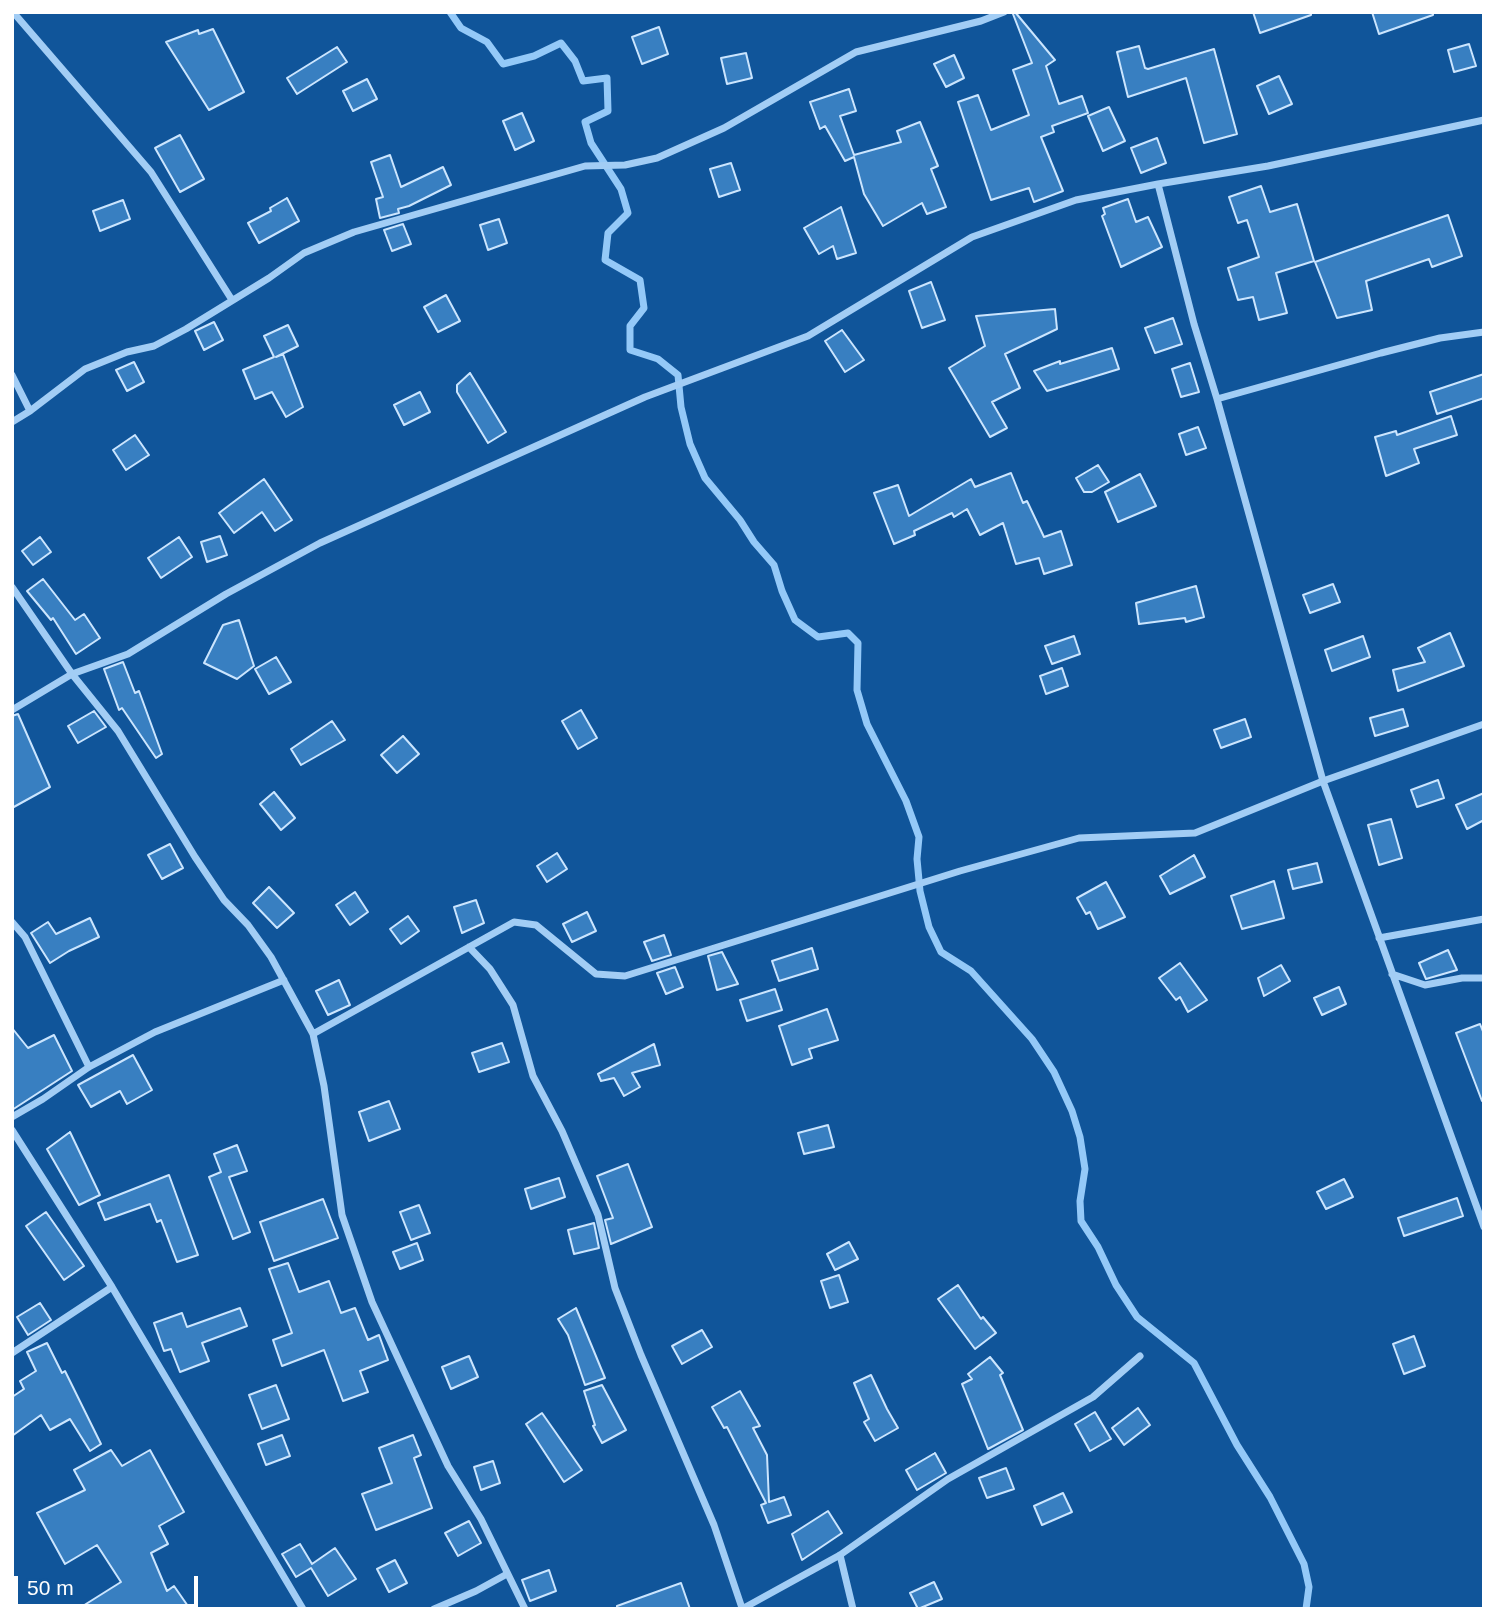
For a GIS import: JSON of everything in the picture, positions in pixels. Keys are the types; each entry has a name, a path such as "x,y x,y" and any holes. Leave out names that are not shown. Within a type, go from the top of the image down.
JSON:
{"street":[{"path":"12,12 151,172 232,300"},
{"path":"12,422 85,369 127,352 154,345 232,300 304,253 354,232 585,166 625,165 657,158 724,128 856,52 981,21 1004,12"},
{"path":"12,710 72,674 128,654 226,594 320,543 645,397 808,336 972,237 1076,200 1268,166 1484,120"},
{"path":"1158,184 1194,324 1323,781 1484,1227"},
{"path":"1217,399 1440,338 1484,332"},
{"path":"12,375 30,411"},
{"path":"12,587 72,674 118,731 195,857 224,900 248,925 284,980 313,1034 324,1086 342,1214 372,1302 448,1466 481,1519 525,1609"},
{"path":"313,1034 514,922 536,925 596,974 625,976 960,871 1079,838 1195,833 1323,781 1484,724"},
{"path":"1379,938 1484,919"},
{"path":"12,922 25,937 89,1067"},
{"path":"469,947 490,969 513,1005 533,1076 562,1131 598,1215 615,1288 641,1356 714,1525 742,1609 840,1555 948,1479 1093,1397 1140,1356"},
{"path":"1392,974 1426,985 1462,978 1484,978"},
{"path":"12,1117 89,1067 155,1032 284,980"},
{"path":"12,1130 112,1287 303,1609"},
{"path":"12,1353 112,1287"},
{"path":"840,1555 853,1609"},
{"path":"434,1609 507,1574"}],"building":[{"path":"1015,12 1055,60 1046,66 1059,104 1082,96 1088,113 1052,126 1054,132 1041,137 1063,191 1034,202 1029,188 991,200 958,102 978,95 991,130 1029,115 1013,70 1032,63 1013,14"},
{"path":"1253,12 1311,12 1311,15 1260,33"},
{"path":"1372,12 1433,12 1433,15 1379,34"},
{"path":"659,27 668,54 642,64 632,37"},
{"path":"213,29 244,92 209,110 166,42 198,30 199,34"},
{"path":"1469,44 1476,66 1454,72 1448,50"},
{"path":"1139,46 1145,68 1148,69 1214,49 1237,134 1204,143 1186,78 1128,97 1117,52"},
{"path":"337,47 347,62 297,94 287,78"},
{"path":"746,53 752,78 727,84 721,58"},
{"path":"954,55 964,78 946,87 934,64"},
{"path":"1279,76 1292,104 1269,114 1257,86"},
{"path":"367,79 377,99 353,111 343,91"},
{"path":"849,89 856,111 840,116 854,155 901,142 897,131 920,122 938,166 931,169 946,207 927,214 922,203 883,226 864,194 854,157 845,161 825,126 820,129 810,102"},
{"path":"1109,107 1125,141 1103,151 1088,116"},
{"path":"522,113 534,141 515,150 503,121"},
{"path":"180,135 204,179 180,192 155,148"},
{"path":"1157,138 1166,163 1141,173 1131,148"},
{"path":"390,155 401,187 443,167 451,185 398,209 399,213 380,218 376,199 383,197 371,162"},
{"path":"731,163 740,190 719,197 710,169"},
{"path":"1261,186 1270,212 1297,204 1314,261 1276,273 1287,313 1259,320 1253,297 1238,300 1228,268 1259,257 1247,220 1238,223 1229,197"},
{"path":"287,198 299,221 259,243 248,223 271,211 270,208"},
{"path":"1128,199 1136,222 1148,217 1162,247 1121,267 1102,216 1105,214 1103,208"},
{"path":"123,200 130,219 100,231 93,211"},
{"path":"841,207 856,253 837,259 833,246 819,254 804,228"},
{"path":"1448,215 1462,256 1432,267 1429,259 1366,281 1372,310 1337,318 1315,262"},
{"path":"499,219 507,243 488,250 480,225"},
{"path":"403,224 411,244 392,251 384,230"},
{"path":"931,282 945,320 922,328 909,291"},
{"path":"446,295 460,321 438,332 424,307"},
{"path":"1055,309 1057,329 1005,354 1020,388 992,402 1007,428 990,437 949,368 985,346 976,316"},
{"path":"1173,318 1182,344 1155,353 1145,328"},
{"path":"214,322 223,340 204,350 195,331"},
{"path":"288,325 298,346 276,357 283,354 303,407 286,417 272,392 255,399 243,370 274,357 264,336"},
{"path":"842,330 864,360 845,372 825,341"},
{"path":"1112,348 1119,369 1047,391 1034,371 1060,361 1060,364"},
{"path":"134,362 144,382 127,391 116,370"},
{"path":"1190,363 1199,392 1181,397 1172,369"},
{"path":"470,373 506,432 488,443 457,392 457,385"},
{"path":"1484,374 1484,398 1437,414 1430,392"},
{"path":"420,392 430,412 404,425 394,405"},
{"path":"1451,416 1457,435 1414,449 1419,463 1386,476 1375,437 1396,431 1397,435"},
{"path":"1198,427 1206,448 1186,455 1179,434"},
{"path":"135,435 149,455 126,470 113,450"},
{"path":"1098,465 1109,482 1092,492 1084,492 1076,478"},
{"path":"1011,473 1023,503 1027,501 1044,537 1061,531 1072,565 1044,574 1039,558 1016,564 1003,523 980,535 967,509 954,517 952,513 914,531 915,535 894,544 874,493 898,485 909,516 971,479 975,487"},
{"path":"1140,474 1156,506 1118,522 1105,492"},
{"path":"264,479 292,520 275,531 262,512 234,533 219,513"},
{"path":"220,536 227,555 207,562 201,542"},
{"path":"40,537 51,552 33,565 22,551"},
{"path":"179,537 192,557 161,578 148,558"},
{"path":"43,579 75,620 84,614 100,638 76,654 53,618 51,620 27,591"},
{"path":"1333,584 1340,602 1310,613 1303,595"},
{"path":"1196,586 1204,617 1186,622 1185,618 1139,624 1136,603"},
{"path":"239,620 254,666 237,679 204,663 223,625"},
{"path":"1450,633 1464,666 1398,691 1393,670 1425,662 1418,648"},
{"path":"1074,636 1080,654 1052,664 1045,646"},
{"path":"1363,636 1370,657 1332,671 1325,650"},
{"path":"276,657 291,682 269,694 255,669"},
{"path":"123,662 135,693 139,691 162,754 156,758 122,708 119,710 104,669"},
{"path":"1062,668 1068,686 1046,694 1040,676"},
{"path":"1403,709 1408,726 1375,736 1370,718"},
{"path":"581,710 597,738 578,749 562,721"},
{"path":"94,711 106,727 78,743 68,726"},
{"path":"18,714 50,787 12,808 12,716"},
{"path":"1245,719 1251,737 1221,748 1214,730"},
{"path":"332,721 345,740 301,765 291,749"},
{"path":"403,736 419,754 397,773 381,755"},
{"path":"1438,780 1444,798 1417,807 1411,790"},
{"path":"274,792 295,818 281,830 260,804"},
{"path":"1484,793 1484,820 1467,829 1456,805"},
{"path":"1391,819 1402,858 1379,865 1368,825"},
{"path":"170,844 183,868 162,879 148,855"},
{"path":"557,853 567,869 547,882 537,866"},
{"path":"1194,855 1205,877 1170,894 1160,876"},
{"path":"1317,863 1322,882 1293,889 1288,870"},
{"path":"1274,881 1284,918 1242,929 1231,896"},
{"path":"1106,882 1125,917 1098,929 1090,912 1086,914 1077,898"},
{"path":"269,887 294,913 277,928 253,903"},
{"path":"355,892 368,912 350,925 336,905"},
{"path":"476,900 484,923 462,933 454,907"},
{"path":"587,912 596,931 572,942 563,924"},
{"path":"408,916 419,931 401,944 390,929"},
{"path":"90,918 99,937 50,963 31,933 48,922 56,934"},
{"path":"664,935 671,955 652,961 644,942"},
{"path":"812,948 818,969 779,981 772,961"},
{"path":"1448,950 1457,970 1426,979 1419,963"},
{"path":"722,952 738,984 717,990 708,956"},
{"path":"1180,963 1207,1000 1188,1012 1180,997 1176,1000 1159,978"},
{"path":"1281,965 1290,981 1264,996 1258,978"},
{"path":"675,967 683,987 666,994 657,973"},
{"path":"339,980 350,1005 328,1015 316,991"},
{"path":"1339,987 1346,1004 1322,1015 1314,998"},
{"path":"775,989 782,1010 747,1021 740,1000"},
{"path":"827,1009 838,1040 809,1049 812,1058 792,1065 779,1026"},
{"path":"1480,1024 1484,1034 1484,1101 1456,1033"},
{"path":"12,1028 28,1048 54,1035 72,1071 12,1110"},
{"path":"502,1043 509,1062 479,1072 472,1053"},
{"path":"654,1044 660,1065 632,1073 640,1087 624,1096 614,1078 601,1081 598,1074"},
{"path":"133,1055 152,1090 127,1104 120,1091 91,1107 78,1085"},
{"path":"389,1101 400,1129 369,1141 359,1112"},
{"path":"828,1125 834,1147 804,1154 798,1133"},
{"path":"70,1132 100,1195 79,1205 47,1149"},
{"path":"237,1145 247,1171 229,1177 250,1232 233,1239 209,1177 221,1172 214,1154"},
{"path":"628,1164 652,1227 611,1244 605,1220 613,1218 597,1176"},
{"path":"169,1175 198,1255 177,1262 161,1220 157,1222 150,1204 105,1220 98,1203"},
{"path":"559,1178 565,1197 531,1209 525,1189"},
{"path":"1344,1179 1353,1197 1326,1209 1317,1192"},
{"path":"1457,1198 1463,1216 1404,1236 1398,1218"},
{"path":"323,1199 338,1238 274,1261 260,1222"},
{"path":"419,1205 430,1233 411,1240 400,1212"},
{"path":"46,1212 84,1266 64,1280 26,1226"},
{"path":"594,1223 599,1248 574,1254 568,1230"},
{"path":"849,1242 858,1259 835,1270 827,1254"},
{"path":"417,1243 423,1260 400,1269 393,1252"},
{"path":"288,1263 299,1292 329,1281 341,1313 355,1308 368,1340 379,1335 388,1360 360,1371 368,1392 343,1401 324,1350 282,1366 273,1340 292,1333 269,1269"},
{"path":"839,1275 848,1302 830,1308 821,1281"},
{"path":"958,1285 981,1319 983,1317 996,1333 975,1349 938,1299"},
{"path":"40,1303 51,1320 28,1335 17,1317"},
{"path":"240,1308 247,1326 202,1343 209,1361 180,1372 171,1349 164,1351 154,1323 182,1313 187,1327"},
{"path":"576,1308 605,1378 585,1385 568,1335 558,1319"},
{"path":"702,1330 712,1347 682,1364 672,1346"},
{"path":"1414,1336 1425,1366 1404,1374 1393,1344"},
{"path":"47,1343 62,1373 65,1371 101,1444 90,1451 70,1419 50,1430 41,1415 12,1436 12,1397 24,1389 20,1381 36,1371 27,1352"},
{"path":"469,1356 478,1377 451,1389 442,1367"},
{"path":"990,1357 1003,1373 1000,1375 1023,1430 988,1449 962,1384 972,1379 968,1374"},
{"path":"871,1375 898,1428 875,1441 864,1422 869,1419 854,1383"},
{"path":"276,1385 289,1419 262,1429 249,1395"},
{"path":"602,1385 626,1430 602,1443 593,1426 595,1425 584,1391"},
{"path":"740,1391 760,1426 753,1428 767,1455 769,1502 784,1497 791,1515 768,1523 761,1505 766,1503 727,1427 724,1428 712,1407"},
{"path":"1138,1408 1150,1425 1124,1445 1112,1428"},
{"path":"1095,1412 1111,1439 1090,1451 1075,1424"},
{"path":"542,1413 582,1470 564,1482 526,1424"},
{"path":"282,1435 290,1456 266,1465 258,1444"},
{"path":"413,1435 421,1455 414,1458 432,1508 376,1530 362,1494 392,1483 379,1448"},
{"path":"111,1450 122,1466 150,1450 184,1512 159,1526 168,1544 151,1553 167,1591 174,1586 190,1609 78,1609 121,1582 97,1545 65,1564 37,1513 85,1490 74,1470"},
{"path":"935,1453 946,1473 917,1490 906,1470"},
{"path":"493,1461 500,1483 481,1490 474,1467"},
{"path":"1006,1468 1014,1489 987,1498 979,1478"},
{"path":"1063,1493 1072,1512 1042,1525 1034,1506"},
{"path":"828,1511 842,1533 802,1560 792,1534"},
{"path":"469,1521 481,1543 458,1556 445,1533"},
{"path":"300,1544 312,1564 335,1548 356,1579 328,1596 311,1568 296,1577 282,1554"},
{"path":"395,1560 407,1583 389,1592 377,1569"},
{"path":"549,1570 556,1591 530,1601 522,1580"},
{"path":"934,1582 942,1599 918,1609 910,1593"},
{"path":"681,1583 690,1609 617,1609 617,1606"}],"waterway":[{"path":"450,12 461,28 487,42 503,64 534,56 561,43 575,61 583,81 607,78 608,111 585,122 591,143 621,189 628,213 608,233 605,260 640,280 644,308 630,326 630,350 658,359 678,375 681,407 690,444 705,478 774,565 795,620 818,637 848,633 858,643 857,690 867,724 906,801 919,837 917,859 920,891 929,927 941,952 971,971 1032,1039 1054,1072 1072,1111 1080,1137 1085,1169 1080,1201 1081,1221 1137,1317 1194,1363 1237,1445 1270,1497 1304,1564 1309,1587 1306,1609"}]}
